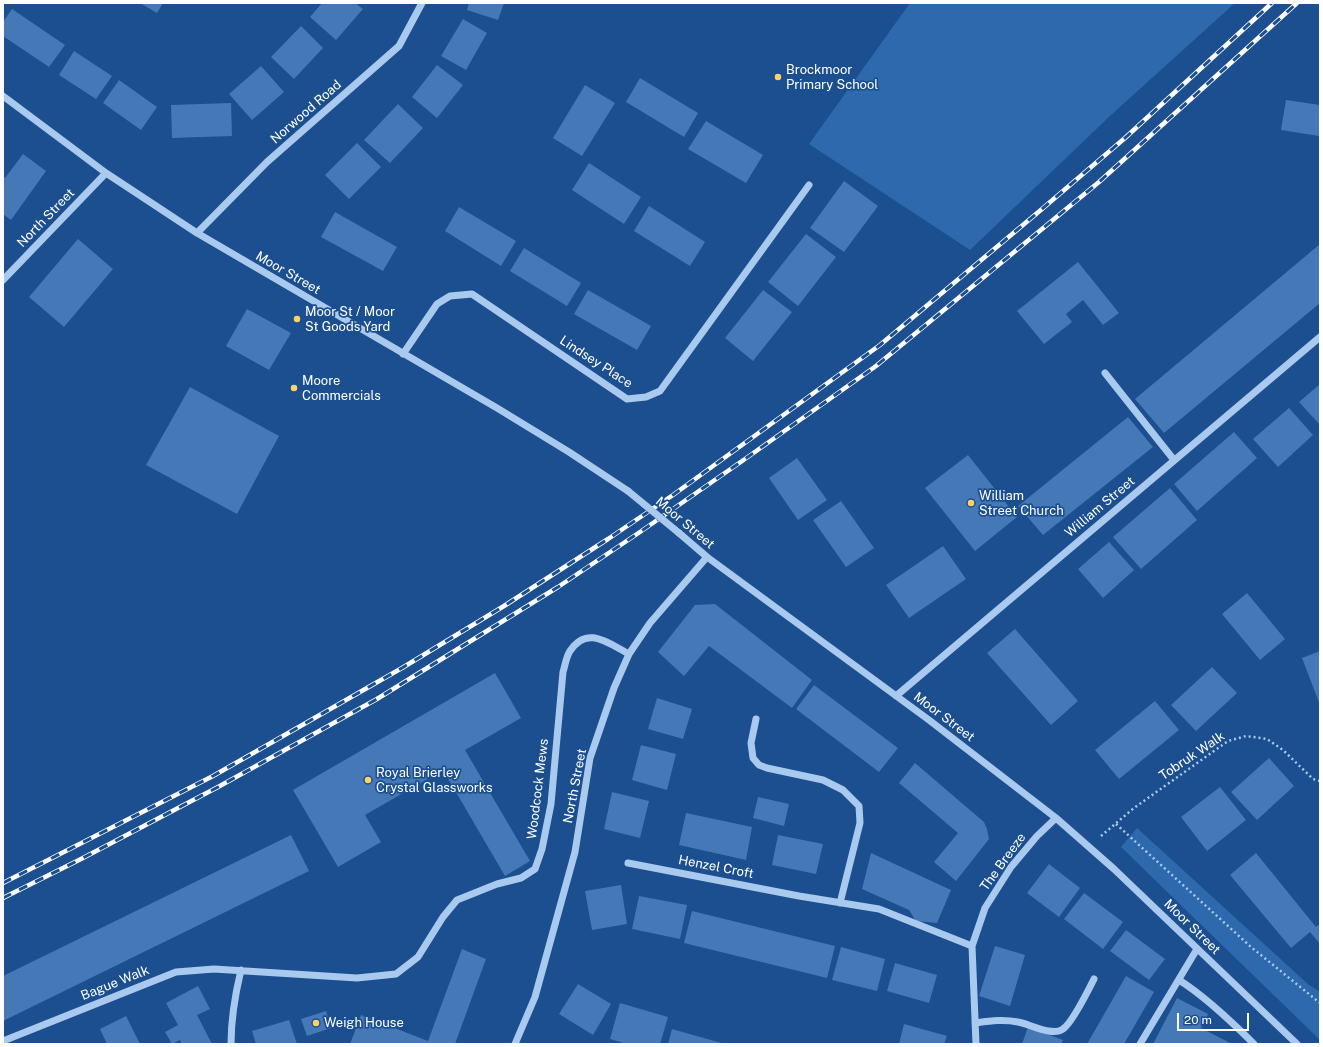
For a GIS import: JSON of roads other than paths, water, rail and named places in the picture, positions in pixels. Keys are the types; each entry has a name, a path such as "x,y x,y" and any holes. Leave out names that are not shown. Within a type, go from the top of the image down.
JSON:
{"street":[{"name":"Norwood Road","path":"197,233 267,162 399,46 422,3"},
{"name":"Moor Street","path":"3,96 106,173 197,233 562,448 628,491 707,557 896,696 1056,818 1114,869 1297,1044"},
{"name":"North Street","path":"3,280 106,173"},
{"name":"Lindsey Place","path":"403,354 437,304 450,296 472,294 627,398 646,397 660,391 809,185"},
{"name":"William Street","path":"896,696 1320,337"},
{"path":"1105,374 1174,460"},
{"name":"North Street","path":"515,1044 535,997 575,852 590,758 601,723 628,654 650,623 707,557"},
{"name":"Woodcock Mews","path":"418,957 443,917 457,900 497,884 521,878 535,869 542,849 551,804 563,672 569,652 578,641 589,637 601,639 628,654"},
{"path":"756,719 751,743 752,758 758,765 823,780 843,790 859,806 860,823 840,902"},
{"name":"The Breeze","path":"976,1044 972,946 985,908 1011,867 1037,836 1056,818"},
{"name":"Henzel Croft","path":"628,862 799,896 879,909 972,946"},
{"path":"1140,1044 1197,949"},
{"name":"Bague Walk","path":"3,1041 176,972 214,969 357,978 396,974 418,957"},
{"path":"231,1044 231,1028 235,996 241,970"},
{"path":"975,1023 998,1019 1019,1022 1054,1033 1062,1030 1068,1024 1094,980"},
{"path":"1179,980 1193,989 1254,1044"}],"railway":[{"path":"3,883 213,776 402,668 504,606 673,495 880,345 1125,138 1272,3"},
{"path":"3,898 218,787 377,699 558,587 640,532 876,366 1099,182 1297,3"}],"place":[{"name":"Brockmoor Primary School","path":"778,77"},
{"name":"Moor St / Moor St Goods Yard","path":"297,319"},
{"name":"Moore Commercials","path":"294,388"},
{"name":"William Street Church","path":"971,503"},
{"name":"Royal Brierley Crystal Glassworks","path":"368,780"},
{"name":"Weigh House","path":"316,1023"}]}
